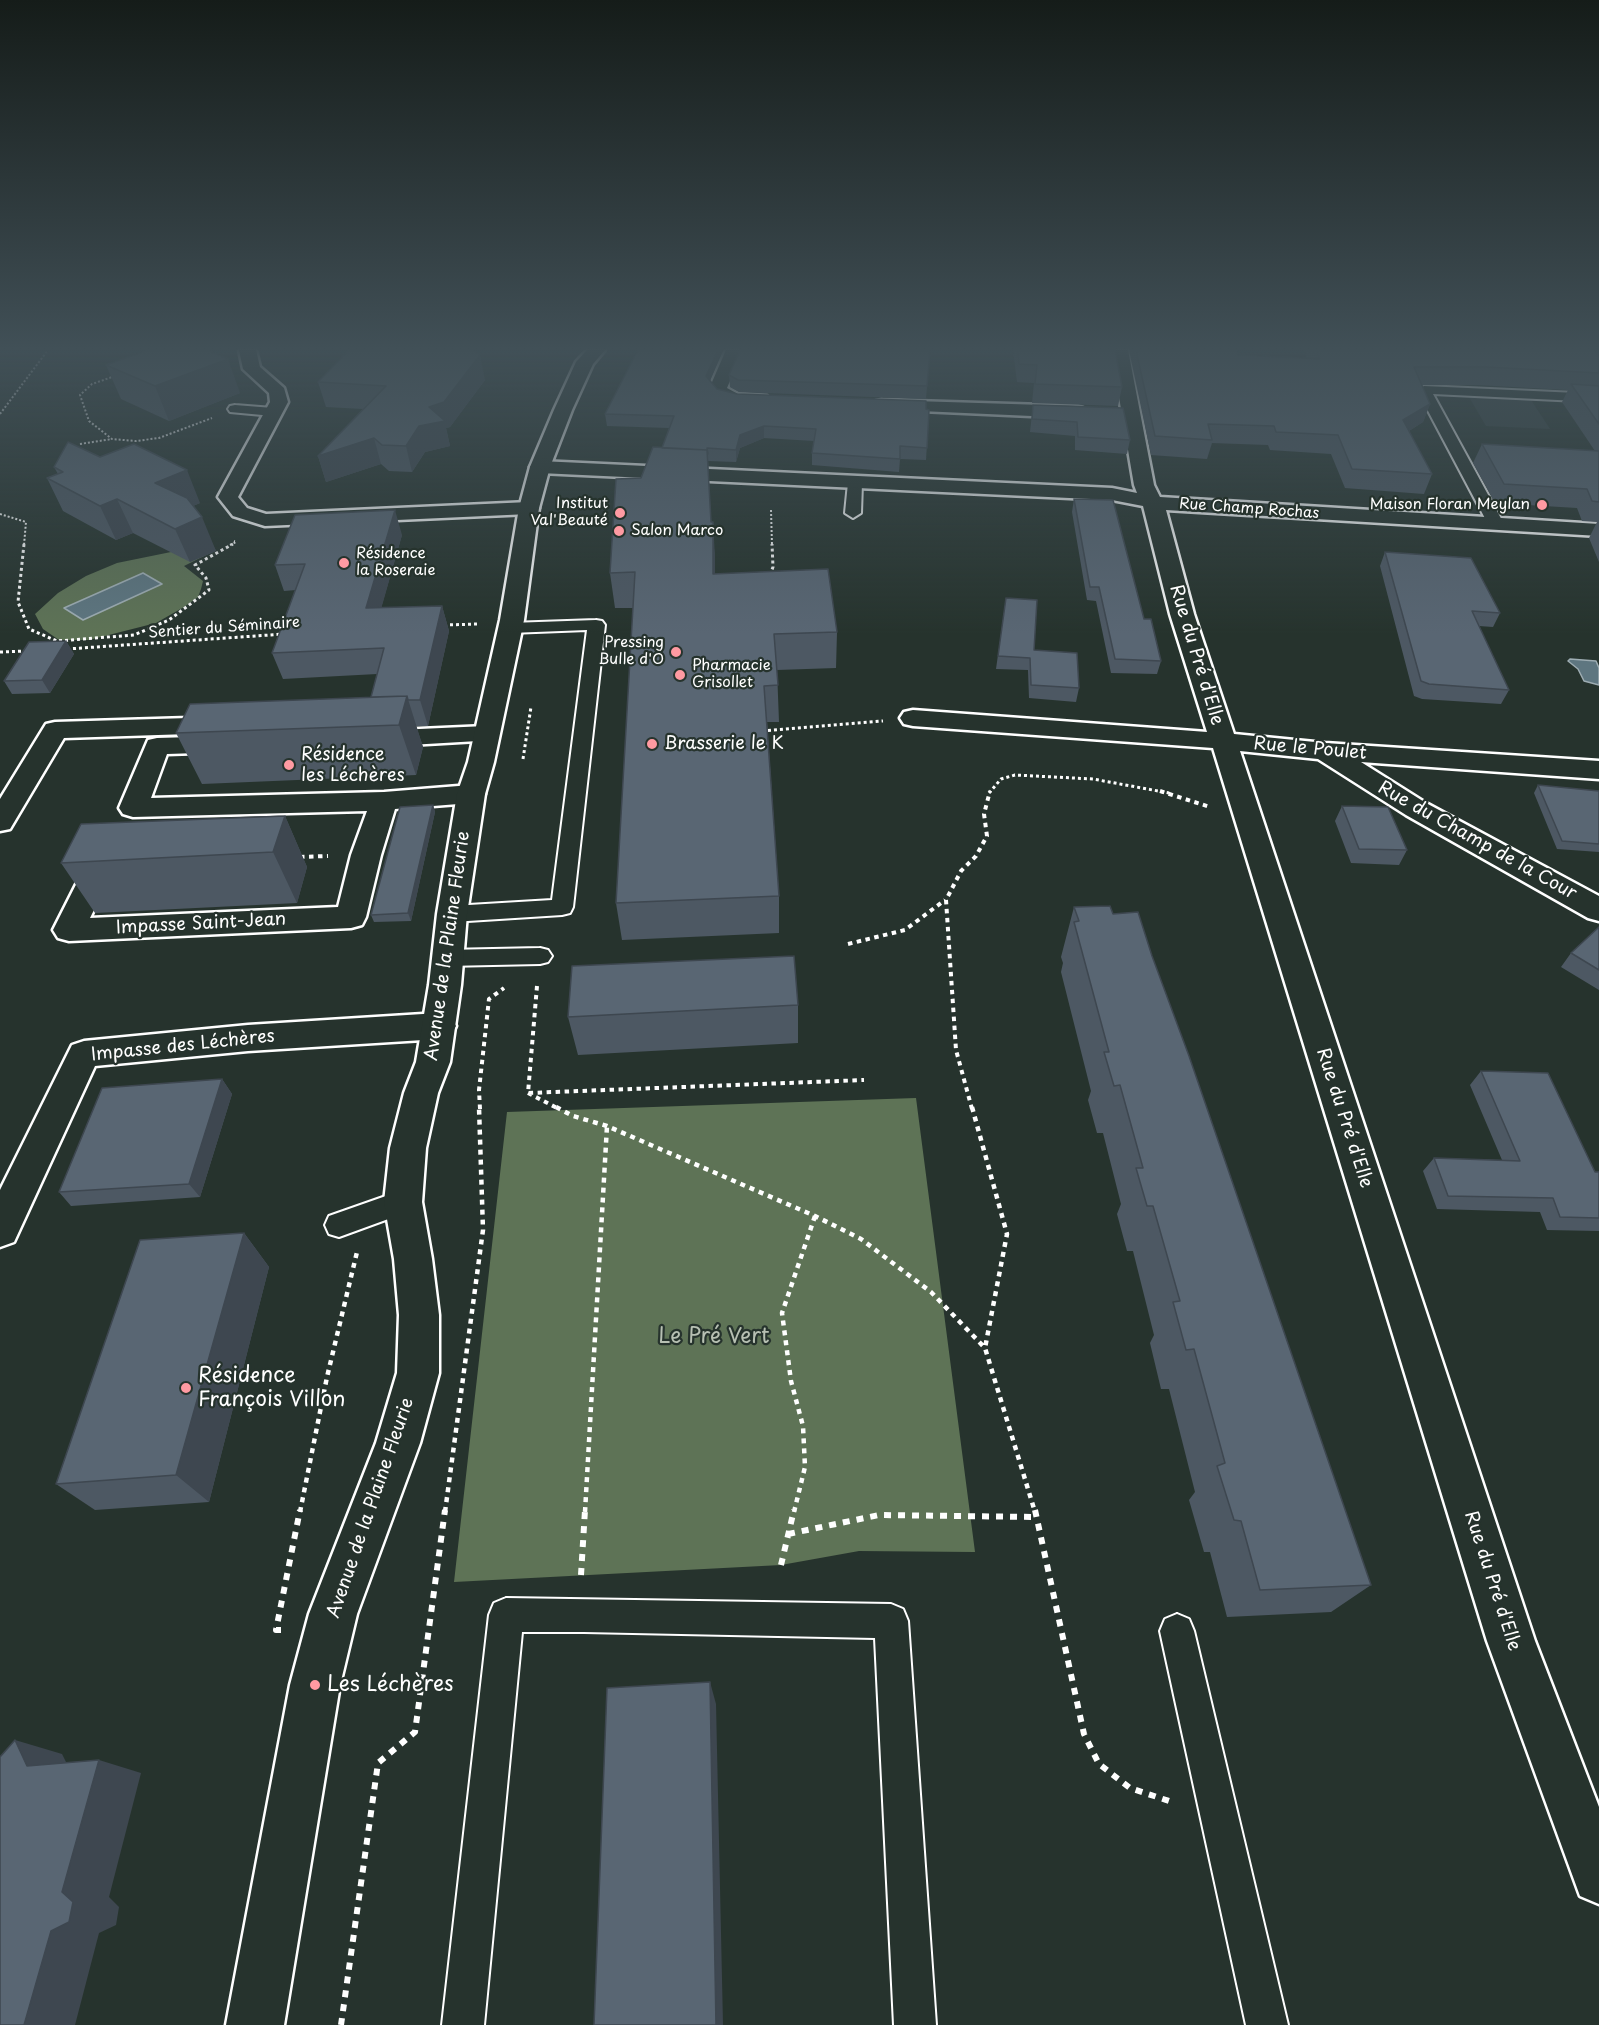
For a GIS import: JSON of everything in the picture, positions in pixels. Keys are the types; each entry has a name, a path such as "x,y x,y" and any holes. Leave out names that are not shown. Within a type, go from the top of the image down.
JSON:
{"street":[{"path":"256,444 228,497 240,512 265,520 529,508"},
{"name":"Avenue de la Plaine Fleurie","path":"255,2025 315,1685 330,1624 361,1536 398,1443 418,1373 419,1315 413,1259 384,1209 408,1148 421,1093 433,1062 440,1026 452,914 471,794 510,628 529,508 540,467 550,444"},
{"name":"Rue du Pré d'Elle","path":"1136,444 1144,485 1152,500 1182,614 1511,1641 1599,1877"},
{"name":"Rue Champ Rochas","path":"540,467 1112,494 1165,504 1599,531"},
{"name":"Rue le Poulet","path":"913,718 1599,770"},
{"path":"355,730 489,725"},
{"name":"Impasse Saint-Jean","path":"0,822 55,730 248,734 157,746 133,808 101,864 69,930 351,916 366,855 384,801"},
{"name":"Rue du Champ de la Cour","path":"1325,751 1416,809 1599,910"},
{"path":"133,808 384,801 471,794"},
{"name":"Impasse des Léchères","path":"0,1230 84,1054 248,1038 440,1026"}],"lane":[{"path":"1453,444 1496,524"},
{"path":"853,513 855,483"},
{"path":"452,914 562,907 596,625 510,628"},
{"path":"446,958 540,956"},
{"path":"339,1225 384,1209"},
{"path":"463,2025 506,1615 891,1621 915,2025"},
{"path":"1177,1631 1268,2025"}],"path":[{"path":"767,582 773,567 771,510"},
{"path":"0,514 26,522 18,602 29,629 57,640 104,639 134,635 169,620 209,590 207,578 195,565 236,542 229,538"},
{"path":"444,625 485,624"},
{"name":"Sentier du Séminaire","path":"64,649 286,634"},
{"path":"0,652 31,651"},
{"path":"523,759 531,703"},
{"path":"759,731 913,718"},
{"path":"848,944 905,930 946,900 962,871 976,856 987,836 984,814 990,792 1001,779 1015,775 1093,779 1169,792 1220,810"},
{"path":"297,857 366,855"},
{"path":"946,900 956,1050 1007,1234 985,1348"},
{"path":"528,1093 540,956"},
{"path":"341,2025 378,1763 415,1732 483,1230 479,1090 489,999 512,983"},
{"path":"471,1052 482,1056"},
{"path":"528,1093 864,1080"},
{"path":"528,1093 573,1116 607,1126 815,1216 861,1239 931,1292 985,1348 1036,1517 1084,1734 1099,1764 1130,1788 1219,1818"},
{"path":"581,1575 607,1126"},
{"path":"276,1630 327,1377 384,1209"},
{"path":"781,1565 805,1467 803,1426 791,1381 782,1313 815,1216"},
{"path":"788,1534 879,1515 1036,1517"}],"green space":[{"path":"188,544 216,550 184,566 203,581 198,597 156,623 89,640 59,640 43,629 35,614 58,593 86,576 117,563 171,552"},
{"name":"Le Pré Vert","path":"916,1098 975,1552 859,1551 781,1565 454,1582 507,1112"}],"water":[{"path":"143,573 162,584 83,620 64,608"},
{"path":"1570,659 1596,661 1599,668 1599,685 1584,681 1578,669 1568,661"}],"building":[{"path":"67,444 73,444 100,457 135,444 187,470 155,483 187,498 202,517 175,529 117,499 100,506 47,478 63,472 54,467"},
{"path":"329,444 354,444 318,456"},
{"path":"381,444 407,444 406,446"},
{"path":"663,444 737,444 736,450 707,448 708,454 707,450 662,448"},
{"path":"813,444 927,444 927,448 900,446 900,459 812,453"},
{"path":"1342,444 1416,444 1432,474 1352,469"},
{"path":"1482,444 1599,451 1599,502 1592,501 1587,489 1504,484"},
{"path":"653,447 707,450 711,522 713,522 713,574 828,569 837,632 774,634 778,685 764,686 779,896 616,903 635,572 610,573 616,479 641,478"},
{"path":"1074,499 1113,500 1144,619 1151,619 1161,661 1115,659 1099,587 1090,587"},
{"path":"395,510 366,608 442,606 420,700 408,700 407,696 371,697 384,648 272,653 305,564 275,565 295,515"},
{"path":"1385,552 1471,558 1500,613 1472,611 1509,690 1429,684 1421,681"},
{"path":"1006,598 1037,600 1034,650 1077,653 1079,688 1031,685 1030,658 998,656"},
{"path":"66,641 42,680 4,681 29,642"},
{"path":"407,696 399,725 176,733 190,704"},
{"path":"1538,785 1599,791 1599,844 1562,841"},
{"path":"433,805 408,913 371,915 400,807"},
{"path":"1342,806 1388,807 1407,850 1359,849"},
{"path":"285,816 273,852 61,863 81,824"},
{"path":"1110,906 1113,914 1138,912 1371,1585 1260,1590 1241,1521 1234,1520 1217,1466 1225,1463 1194,1349 1186,1350 1173,1302 1180,1301 1153,1206 1147,1206 1136,1168 1143,1168 1120,1085 1114,1086 1104,1052 1109,1052 1074,922 1079,921 1074,907"},
{"path":"1599,927 1599,970 1571,953"},
{"path":"794,956 798,1005 568,1017 572,966"},
{"path":"1481,1071 1548,1073 1595,1172 1599,1172 1599,1218 1560,1217 1553,1198 1448,1196 1434,1158 1520,1161"},
{"path":"222,1079 189,1184 59,1192 102,1088"},
{"path":"244,1233 176,1475 56,1484 140,1240"},
{"path":"710,1682 716,2025 594,2025 607,1688"},
{"path":"15,1740 27,1766 99,1760 62,1892 73,1902 69,1922 51,1931 24,2025 0,2025 0,1757"}],"place":[{"name":"Maison Floran Meylan","path":"1542,505"},
{"name":"Institut Val'Beauté","path":"620,513"},
{"name":"Salon Marco","path":"619,531"},
{"name":"Résidence la Roseraie","path":"344,563"},
{"name":"Pressing Bulle d'O","path":"676,652"},
{"name":"Pharmacie Grisollet","path":"680,675"},
{"name":"Brasserie le K","path":"652,744"},
{"name":"Résidence les Léchères","path":"289,765"},
{"name":"Résidence François Villon","path":"186,1388"},
{"name":"Les Léchères","path":"315,1685"}]}
